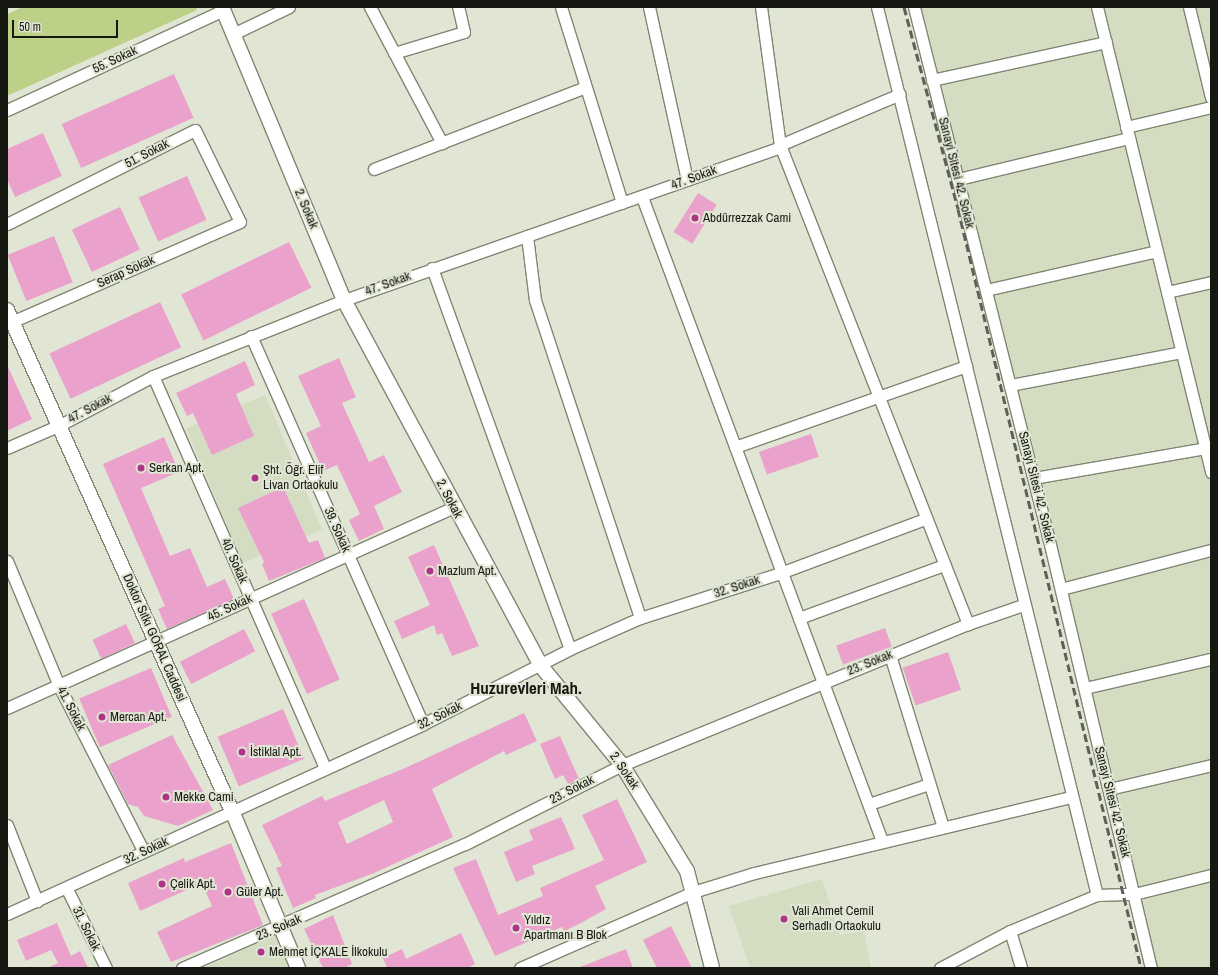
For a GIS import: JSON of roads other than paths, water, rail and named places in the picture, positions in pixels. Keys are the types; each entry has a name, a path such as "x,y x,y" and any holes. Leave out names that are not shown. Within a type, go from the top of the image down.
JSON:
{"street":[{"path":"233,34 289,7"},
{"path":"370,7 442,143"},
{"path":"394,52 464,32 458,7"},
{"path":"561,7 622,203"},
{"path":"649,7 687,180"},
{"path":"760,7 780,146 877,398 968,624"},
{"path":"877,7 900,94 1023,605 1097,895"},
{"name":"Sanayi Sitesi 42. Sokak","path":"914,7 1034,478 1151,968"},
{"path":"1097,7 1181,352 1208,448 1211,472"},
{"path":"1189,7 1209,78 1211,97"},
{"name":"2. Sokak","path":"222,8 344,300 453,508 541,666 622,765 687,871 712,968"},
{"name":"55. Sokak","path":"7,110 222,8"},
{"path":"932,80 1106,42"},
{"path":"374,169 585,87"},
{"name":"47. Sokak","path":"7,448 60,425 153,376 251,336 432,268 642,197 780,146 900,94"},
{"path":"958,179 1128,132 1211,107"},
{"name":"51. Sokak","path":"7,224 195,130 240,222"},
{"path":"642,197 882,841"},
{"name":"Serap Sokak","path":"9,319 240,222"},
{"path":"527,236 535,300 640,618"},
{"path":"986,290 1157,251"},
{"path":"432,268 570,649"},
{"path":"1167,292 1211,282"},
{"name":"Doktor Sıtkı GÖRAL Caddesi","path":"9,319 60,425 232,811 298,968"},
{"name":"39. Sokak","path":"251,336 423,724"},
{"path":"1010,385 1181,352"},
{"path":"735,447 966,366"},
{"name":"40. Sokak","path":"153,376 325,767"},
{"path":"1034,478 1208,448"},
{"name":"45. Sokak","path":"7,708 156,643 250,598 348,557 453,508"},
{"name":"32. Sokak","path":"7,914 67,889 325,767 423,724 541,666 570,649 640,618 783,572 925,519"},
{"path":"1061,589 1211,550"},
{"name":"41. Sokak","path":"7,561 59,686 144,852"},
{"path":"799,618 944,565"},
{"name":"23. Sokak","path":"182,968 281,927 465,844 622,765 890,655 968,624 1023,605"},
{"path":"890,655 943,827"},
{"path":"1085,688 1211,659"},
{"path":"1109,789 1211,765"},
{"path":"869,804 930,784"},
{"path":"520,968 693,892 882,841 1071,797"},
{"path":"7,825 37,901"},
{"path":"940,968 1010,931 1097,895 1134,894 1211,875"},
{"name":"31. Sokak","path":"67,889 106,968"},
{"path":"1010,931 1021,968"}],"railway":[{"path":"904,7 958,209 1141,968"}],"place":[{"name":"Abdürrezzak Cami","path":"695,218"},
{"name":"Serkan Apt.","path":"141,468"},
{"name":"Şht. Öğr. Elif Livan Ortaokulu","path":"255,478"},
{"name":"Mazlum Apt.","path":"430,571"},
{"name":"Mercan Apt.","path":"102,717"},
{"name":"İstiklal Apt.","path":"242,752"},
{"name":"Mekke Cami","path":"166,797"},
{"name":"Çelik Apt.","path":"162,884"},
{"name":"Güler Apt.","path":"228,892"},
{"name":"Vali Ahmet Cemil Serhadlı Ortaokulu","path":"784,919"},
{"name":"Yıldız Apartmanı B Blok","path":"516,928"},
{"name":"Mehmet İÇKALE İlkokulu","path":"261,952"}],"district":[{"name":"Huzurevleri Mah.","path":"526,688"}]}
